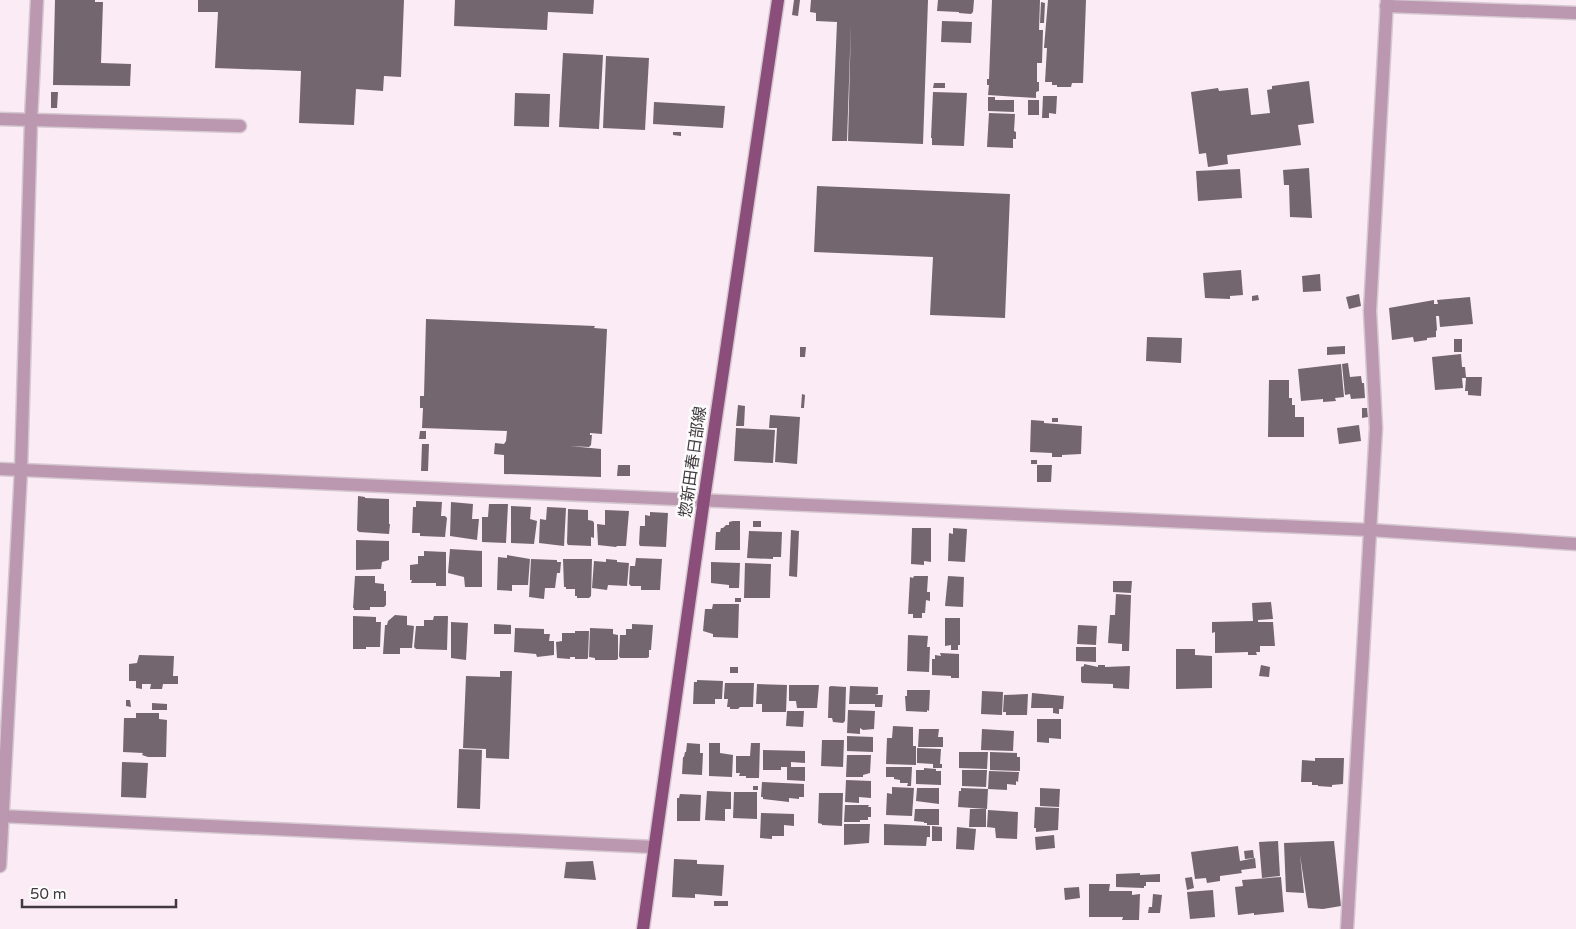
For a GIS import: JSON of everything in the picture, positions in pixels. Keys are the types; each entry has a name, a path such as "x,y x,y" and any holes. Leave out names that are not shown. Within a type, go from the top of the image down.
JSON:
{"main road":[{"name":"惣新田春日部線","path":"643,929 778,0"}],"street":[{"path":"0,866 1,816 21,470 31,120 37,0"},
{"path":"1348,929 1376,428 1370,311 1386,3 1576,13"},
{"path":"0,119 240,126"},
{"path":"0,469 1370,530 1576,544"},
{"path":"1,816 654,848"}],"building":[{"path":"55,0 95,0 95,2 103,2 101,63 131,64 130,86 53,85"},
{"path":"198,0 404,0 401,77 384,76 383,91 356,89 354,125 299,123 301,71 215,68 218,12 198,12"},
{"path":"455,0 594,0 593,14 548,12 547,30 454,26"},
{"path":"794,0 800,0 798,16 792,15"},
{"path":"811,0 928,0 923,144 848,141 851,23 847,141 832,141 837,22 816,21 816,13 810,12"},
{"path":"938,0 974,0 973,12 971,14 937,11"},
{"path":"992,0 1040,0 1039,30 1043,30 1042,63 1037,63 1039,91 1036,92 1036,98 988,95 989,85 987,85 987,79 989,79"},
{"path":"1048,0 1086,0 1083,83 1072,83 1071,87 1057,87 1057,85 1052,85 1052,82 1045,82 1047,48 1044,48"},
{"path":"1041,2 1045,3 1044,23 1040,23"},
{"path":"942,21 972,22 971,43 941,42"},
{"path":"563,53 603,55 599,129 559,127"},
{"path":"606,56 649,58 645,130 603,128"},
{"path":"1309,81 1314,123 1298,125 1301,145 1227,155 1228,164 1208,167 1206,153 1199,154 1191,92 1218,88 1219,91 1248,88 1251,115 1270,113 1267,90 1272,89 1272,86"},
{"path":"934,83 945,83 945,88 933,88"},
{"path":"51,92 58,92 57,108 51,108"},
{"path":"933,92 967,93 964,146 932,145"},
{"path":"515,93 550,94 549,127 514,126"},
{"path":"1043,96 1057,96 1056,114 1049,113 1049,118 1042,118"},
{"path":"988,97 995,97 995,100 1014,100 1014,112 988,111"},
{"path":"1028,100 1039,100 1039,115 1028,115"},
{"path":"654,102 725,106 723,128 653,124"},
{"path":"989,113 1015,114 1014,131 1016,132 1016,139 1013,139 1013,148 987,147"},
{"path":"673,132 681,132 681,136 673,135"},
{"path":"1309,168 1312,218 1290,217 1289,185 1284,185 1283,170"},
{"path":"1240,169 1242,198 1198,201 1196,171"},
{"path":"817,186 1010,194 1005,318 930,315 933,257 814,252"},
{"path":"1241,270 1243,295 1230,296 1230,299 1205,298 1203,273"},
{"path":"1320,274 1321,291 1303,292 1302,276"},
{"path":"1359,294 1361,306 1349,309 1346,297"},
{"path":"1258,295 1259,300 1252,301 1252,296"},
{"path":"1470,297 1473,324 1440,327 1439,316 1436,316 1436,337 1414,342 1413,337 1392,340 1389,308 1434,300 1434,304 1438,304 1437,300"},
{"path":"426,319 595,326 594,328 607,329 602,434 590,433 592,435 589,447 570,446 601,449 601,477 504,474 504,455 494,454 495,443 504,444 507,431 422,428 423,408 420,408 420,396 424,396"},
{"path":"1147,337 1182,338 1181,363 1146,361"},
{"path":"1454,339 1462,339 1462,352 1454,352"},
{"path":"1345,346 1345,354 1327,355 1327,347"},
{"path":"800,347 806,347 805,357 800,357"},
{"path":"1461,354 1462,367 1465,367 1466,377 1482,377 1481,396 1468,395 1468,391 1465,391 1466,378 1462,378 1463,388 1435,390 1432,357"},
{"path":"1348,363 1350,377 1361,376 1362,383 1364,383 1365,398 1351,399 1350,394 1345,395 1342,364"},
{"path":"1341,364 1344,397 1335,398 1336,401 1323,402 1323,399 1301,401 1298,369"},
{"path":"1269,380 1289,380 1289,398 1292,398 1292,405 1295,405 1295,417 1304,417 1304,437 1268,437"},
{"path":"802,394 805,395 804,408 801,408"},
{"path":"738,405 745,406 744,426 736,426"},
{"path":"1362,408 1367,408 1368,417 1362,418"},
{"path":"770,415 800,417 797,464 775,462 777,428 769,428"},
{"path":"1052,418 1058,418 1058,422 1052,422"},
{"path":"1031,420 1082,426 1081,454 1052,457 1052,453 1030,452"},
{"path":"1359,425 1361,441 1339,444 1337,428"},
{"path":"736,428 775,430 773,463 734,461"},
{"path":"420,431 426,431 426,439 419,439"},
{"path":"422,444 429,444 428,471 421,471"},
{"path":"1031,460 1037,460 1037,464 1031,464"},
{"path":"618,465 630,465 630,476 617,476"},
{"path":"1037,465 1052,465 1051,482 1037,482"},
{"path":"358,496 389,499 389,534 359,532 357,530"},
{"path":"416,501 442,502 441,516 447,518 445,537 420,536 420,533 412,533 413,507 416,507"},
{"path":"451,502 473,504 472,519 479,519 477,540 450,536"},
{"path":"489,504 508,504 506,543 482,542 482,517 488,517"},
{"path":"511,506 531,507 530,519 537,521 534,544 511,543"},
{"path":"547,507 566,508 564,546 539,543 540,519 546,520"},
{"path":"568,509 588,510 588,520 594,523 594,538 591,537 591,546 568,545"},
{"path":"605,510 629,511 626,546 598,545 597,524 605,525"},
{"path":"650,512 668,513 666,547 640,546 639,544 640,526 645,526 645,515 650,516"},
{"path":"733,521 740,521 740,550 715,550 716,532 720,532 721,528"},
{"path":"753,521 761,521 761,527 753,527"},
{"path":"912,528 931,528 931,562 924,561 924,565 911,564"},
{"path":"953,528 967,529 965,562 948,561 949,533 953,534"},
{"path":"791,530 799,531 797,577 789,576"},
{"path":"749,531 782,532 781,557 773,557 773,559 747,558"},
{"path":"356,540 389,541 389,560 382,562 381,569 356,570"},
{"path":"450,549 482,551 482,587 465,587 464,577 448,573"},
{"path":"424,551 446,552 446,586 436,586 436,583 411,583 410,565 418,564 418,556 424,556"},
{"path":"507,555 530,559 528,585 512,585 512,591 497,590 498,557 507,558"},
{"path":"636,558 662,559 660,590 641,590 641,586 631,586 629,584 630,566 635,566"},
{"path":"531,559 557,560 557,562 561,562 555,588 545,588 544,599 529,597"},
{"path":"563,559 592,559 591,596 589,598 577,598 575,596 575,589 566,589 564,587"},
{"path":"606,559 629,563 627,586 608,585 607,590 592,588 594,561 606,562"},
{"path":"711,562 740,563 739,588 729,588 729,585 711,583"},
{"path":"745,563 771,564 770,598 744,598"},
{"path":"355,576 375,576 375,583 384,584 386,605 384,607 370,607 370,610 354,610"},
{"path":"914,576 928,576 927,592 930,592 930,601 926,600 925,613 922,613 922,618 913,618 913,614 908,614 910,577 913,578"},
{"path":"948,576 964,577 963,607 945,606"},
{"path":"1113,581 1132,581 1131,593 1113,592"},
{"path":"1116,594 1131,595 1129,651 1122,651 1122,644 1108,643 1110,615 1115,615"},
{"path":"735,598 741,598 741,602 735,602"},
{"path":"1271,602 1273,619 1258,620 1258,622 1273,622 1275,646 1260,646 1260,652 1256,652 1257,655 1248,655 1248,652 1215,653 1215,632 1212,633 1212,622 1253,621 1252,603"},
{"path":"713,604 739,604 738,638 713,637 713,634 703,631 705,609 712,609"},
{"path":"395,615 407,616 407,625 414,626 412,648 400,648 400,654 383,654 385,625"},
{"path":"353,616 376,617 376,622 381,622 380,647 353,649"},
{"path":"434,616 448,616 447,650 416,649 414,647 416,626 424,626 424,620 433,620"},
{"path":"945,618 960,618 960,645 958,645 958,650 951,650 951,645 945,646"},
{"path":"451,622 468,623 466,660 451,658"},
{"path":"494,624 511,625 511,634 494,634"},
{"path":"632,624 653,625 651,650 649,650 649,657 647,658 620,658 619,656 620,635 626,635 626,629 632,629"},
{"path":"1078,625 1097,626 1096,645 1077,644"},
{"path":"515,628 544,629 544,634 550,634 549,641 554,641 554,655 537,657 536,654 514,652"},
{"path":"590,628 613,629 613,634 618,635 618,659 595,660 595,658 589,657"},
{"path":"575,631 589,631 588,658 557,658 556,642 562,641 562,633 575,633"},
{"path":"908,635 928,636 927,647 930,647 929,672 907,671"},
{"path":"1076,647 1096,647 1096,662 1076,661"},
{"path":"1176,649 1195,649 1195,655 1212,656 1212,688 1176,689"},
{"path":"940,653 959,654 959,678 932,675 932,659 935,659 935,655 941,656"},
{"path":"139,655 174,656 173,676 178,676 178,684 163,684 162,689 150,689 151,684 142,684 142,689 136,688 136,681 129,681 129,664 137,663"},
{"path":"1084,664 1098,667 1098,665 1105,665 1105,667 1130,666 1129,689 1113,688 1113,684 1082,683 1081,667"},
{"path":"1261,665 1270,667 1269,677 1259,676"},
{"path":"730,667 738,667 738,673 730,673"},
{"path":"500,671 512,671 509,759 486,758 486,749 463,748 466,676 500,677"},
{"path":"697,680 723,681 722,699 715,699 715,704 693,704 694,682 697,682"},
{"path":"725,683 754,683 753,707 730,709 730,707 727,707 728,699 724,699"},
{"path":"757,684 787,685 786,712 762,712 762,704 756,704"},
{"path":"789,685 819,685 817,708 797,708 796,701 789,701"},
{"path":"850,686 878,687 878,694 875,695 883,695 882,707 875,707 875,704 849,704"},
{"path":"829,687 846,687 845,721 843,723 833,722 832,718 828,718"},
{"path":"907,690 930,690 929,711 906,711 905,696 907,696"},
{"path":"982,691 1003,692 1002,715 981,714"},
{"path":"1032,693 1064,696 1063,709 1059,709 1059,714 1053,713 1053,708 1031,708"},
{"path":"1028,694 1027,715 1006,715 1006,712 1003,712 1004,695"},
{"path":"126,700 130,700 131,707 126,706"},
{"path":"152,703 167,704 167,710 152,710"},
{"path":"848,710 875,711 874,729 863,730 860,728 860,734 847,733"},
{"path":"787,711 804,711 803,727 786,726"},
{"path":"136,713 159,713 159,719 167,720 166,757 148,757 142,755 143,753 123,752 124,718 136,718"},
{"path":"1037,719 1061,719 1061,739 1049,738 1049,743 1037,742"},
{"path":"893,726 913,727 916,765 886,764 887,738 892,738"},
{"path":"919,729 939,729 938,737 943,737 943,747 918,747"},
{"path":"982,729 1014,731 1013,751 981,750"},
{"path":"847,736 873,737 873,752 847,751"},
{"path":"822,740 844,740 843,767 821,766"},
{"path":"687,743 700,744 700,753 703,753 702,775 682,774 683,757 686,752"},
{"path":"709,743 720,743 720,753 733,755 732,777 709,776"},
{"path":"751,743 760,743 759,778 746,778 746,776 739,776 740,773 736,773 736,756 750,756"},
{"path":"917,748 941,749 940,764 942,764 942,768 933,768 933,764 917,763"},
{"path":"459,749 482,750 480,809 457,808"},
{"path":"763,750 805,751 805,763 791,762 791,767 805,767 805,781 787,780 787,767 781,767 781,770 763,770"},
{"path":"959,752 988,752 987,769 959,768"},
{"path":"990,752 1017,753 1017,757 1020,757 1020,771 990,770"},
{"path":"847,755 871,755 870,773 863,775 863,777 846,777"},
{"path":"1315,758 1344,758 1343,784 1332,785 1332,787 1312,785 1312,782 1301,782 1302,760 1315,761"},
{"path":"122,762 148,763 146,798 121,797"},
{"path":"886,767 912,767 911,786 907,786 908,783 900,783 900,780 894,779 894,777 886,777"},
{"path":"924,768 941,771 941,785 916,784 916,770 924,770"},
{"path":"962,770 987,770 986,787 962,786"},
{"path":"989,771 1019,772 1018,782 1016,781 1016,785 1007,784 1007,790 988,789"},
{"path":"846,780 871,781 871,798 859,797 859,803 845,802"},
{"path":"762,782 804,784 804,797 799,797 799,799 789,798 789,802 763,799 761,797"},
{"path":"753,786 758,786 758,790 753,790"},
{"path":"892,787 914,788 912,816 886,815 887,793 892,794"},
{"path":"917,788 939,788 939,804 916,801"},
{"path":"961,788 988,789 987,809 958,807 959,791 961,791"},
{"path":"1040,788 1060,789 1059,807 1040,806"},
{"path":"707,791 731,792 731,809 725,809 725,821 705,820"},
{"path":"734,792 757,792 757,819 733,818"},
{"path":"819,793 843,793 842,826 818,823"},
{"path":"680,794 701,795 700,821 677,821 677,798 679,798"},
{"path":"845,805 869,805 868,807 871,807 871,817 868,817 868,820 860,820 860,822 844,822"},
{"path":"1035,807 1059,808 1058,830 1036,832 1036,828 1034,828"},
{"path":"915,809 939,809 939,825 927,825 924,822 914,821"},
{"path":"970,809 986,809 986,827 969,827"},
{"path":"988,810 1018,812 1017,839 996,838 995,828 987,827"},
{"path":"761,813 794,814 794,826 784,825 784,836 772,836 772,839 760,838"},
{"path":"844,824 870,824 869,843 844,845"},
{"path":"884,824 930,826 930,837 927,837 926,846 884,845"},
{"path":"932,826 942,827 942,841 932,841"},
{"path":"957,827 976,829 974,850 956,849"},
{"path":"1054,835 1055,848 1036,850 1035,837"},
{"path":"1278,841 1280,876 1262,878 1259,842"},
{"path":"1334,841 1341,906 1323,909 1308,908 1300,855 1304,893 1286,892 1284,843"},
{"path":"1238,846 1240,861 1255,858 1256,868 1241,870 1242,873 1220,876 1220,881 1207,883 1206,878 1195,879 1191,852"},
{"path":"1253,850 1254,858 1245,859 1244,851"},
{"path":"674,859 697,860 697,864 724,865 722,896 695,894 695,898 672,897"},
{"path":"593,861 596,880 564,878 566,862"},
{"path":"1140,873 1140,875 1160,874 1160,882 1146,882 1144,888 1116,887 1116,874"},
{"path":"1192,877 1194,888 1187,890 1185,878"},
{"path":"1281,877 1284,912 1238,915 1235,887 1243,886 1242,880"},
{"path":"1089,884 1110,884 1109,891 1132,891 1132,895 1140,894 1139,920 1122,920 1123,917 1089,917"},
{"path":"1079,887 1080,898 1065,900 1064,888"},
{"path":"1213,890 1215,917 1190,919 1187,892"},
{"path":"1153,894 1162,895 1160,913 1148,913 1149,907 1152,907"},
{"path":"714,901 728,901 728,906 714,906"}]}
